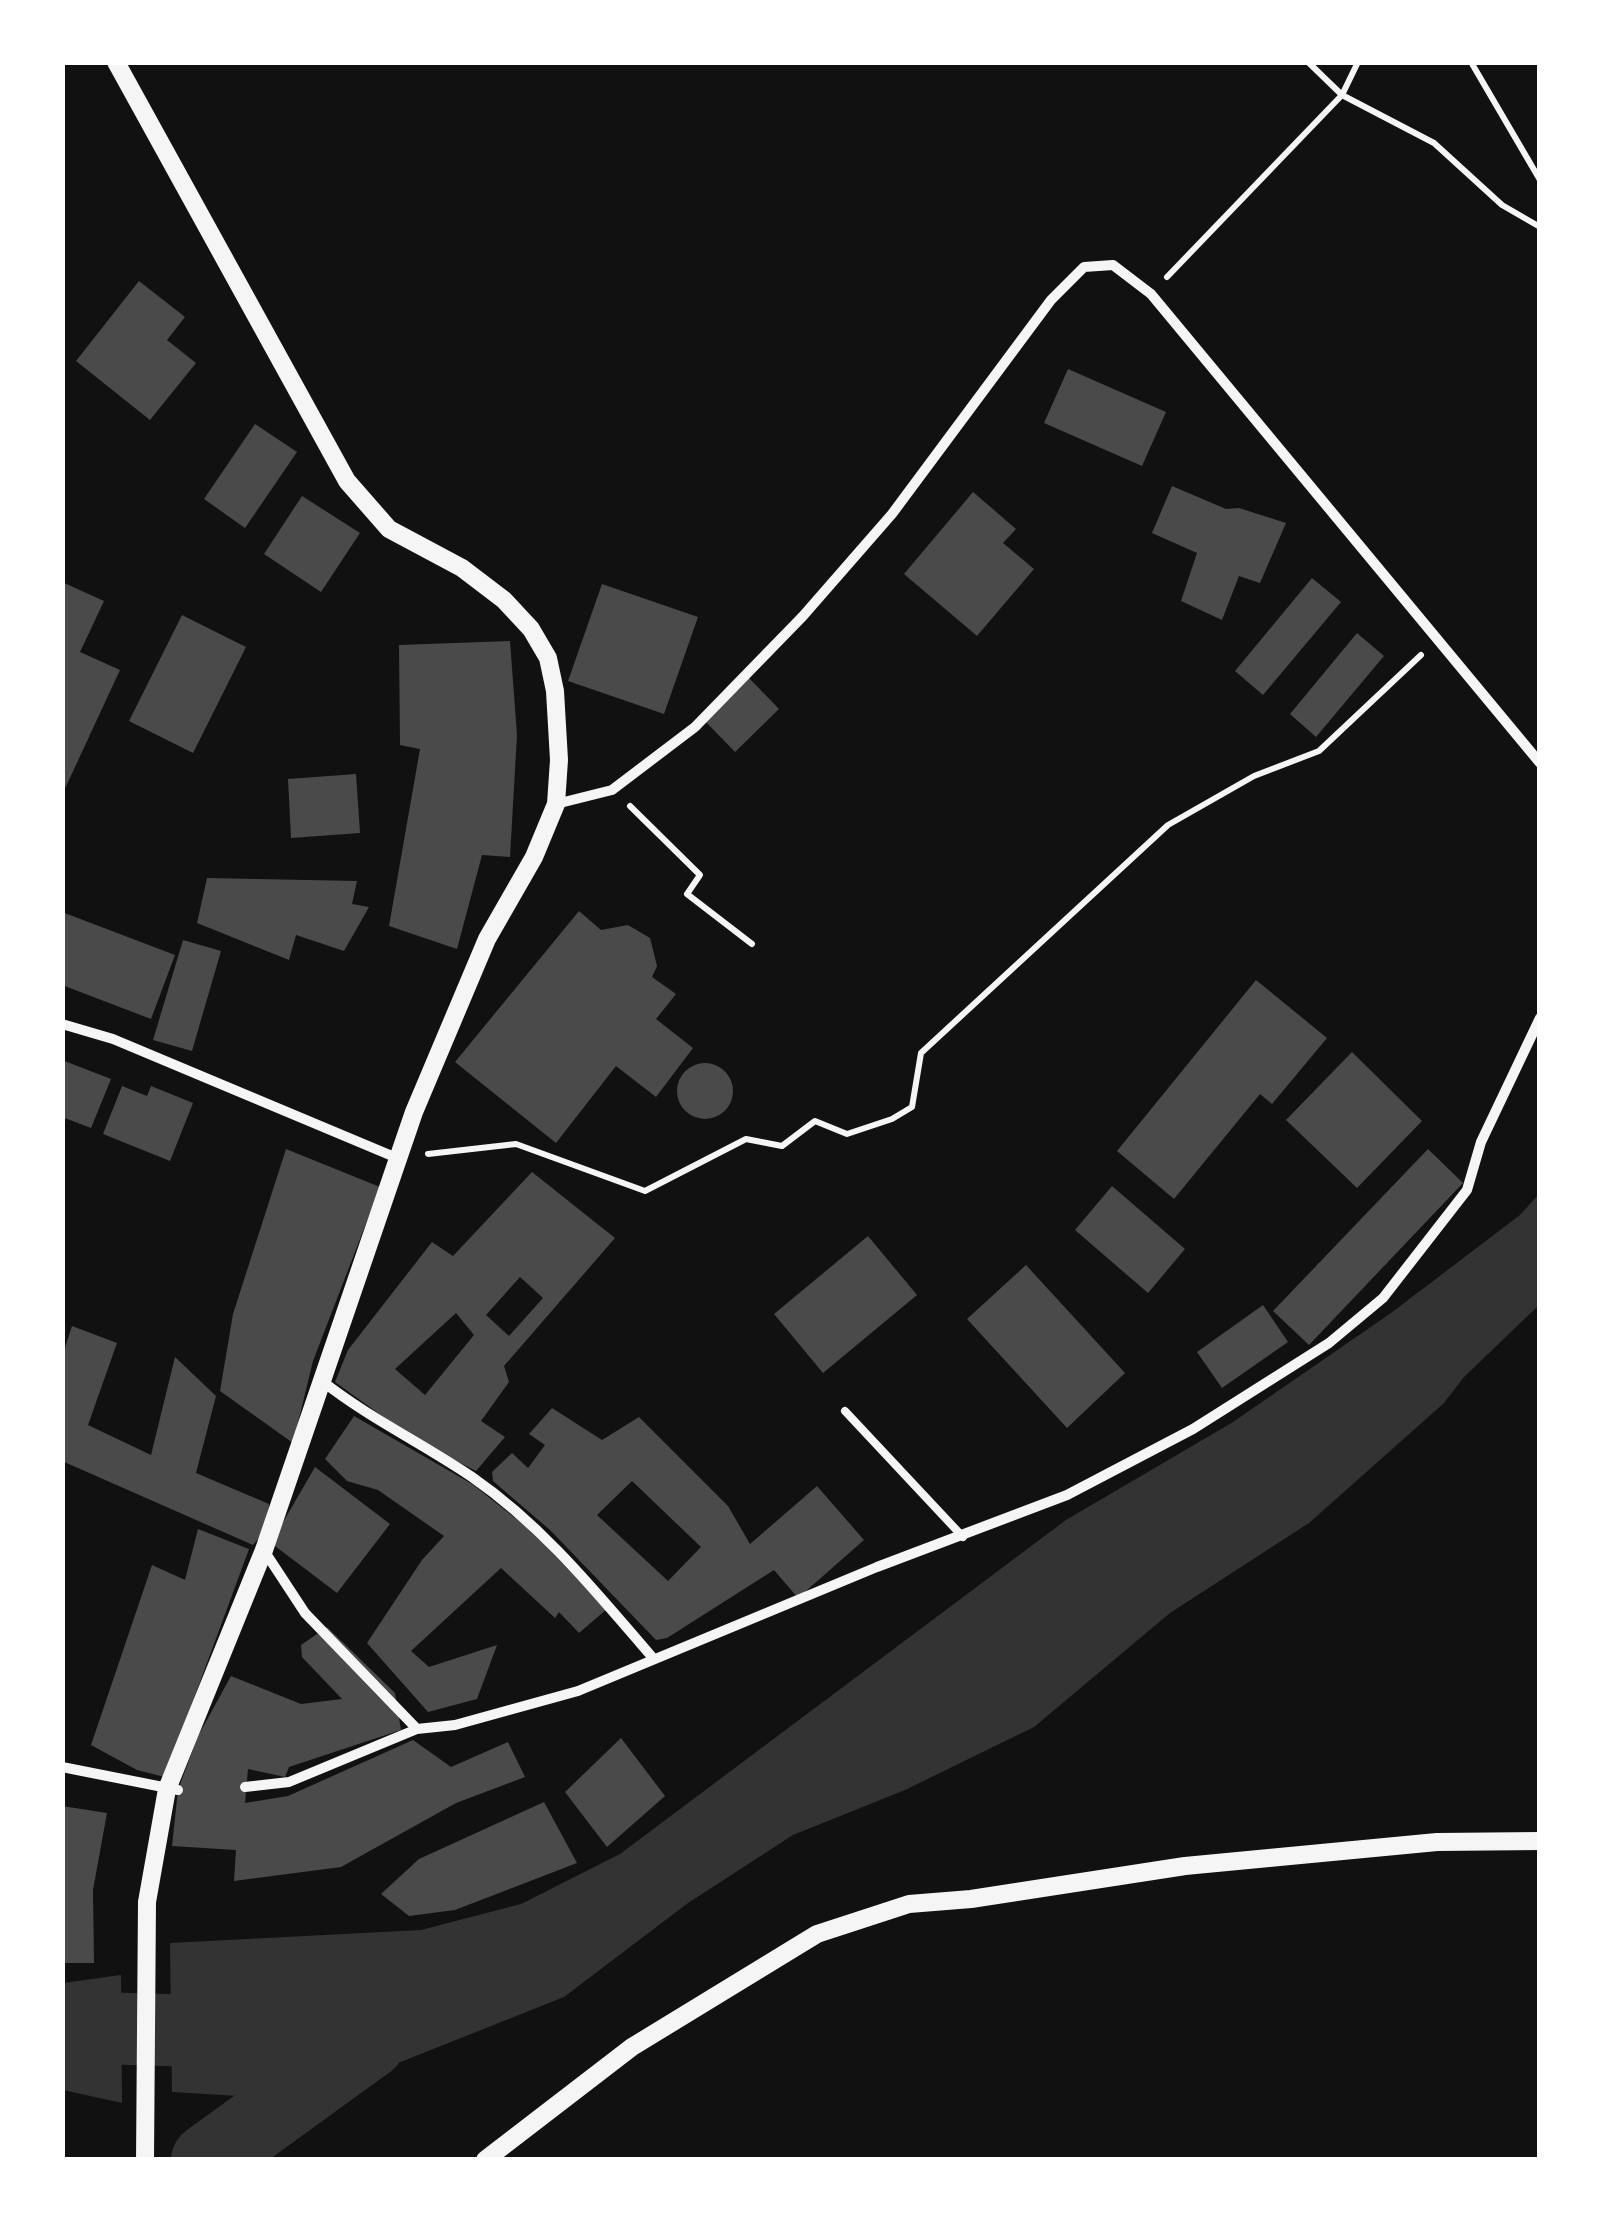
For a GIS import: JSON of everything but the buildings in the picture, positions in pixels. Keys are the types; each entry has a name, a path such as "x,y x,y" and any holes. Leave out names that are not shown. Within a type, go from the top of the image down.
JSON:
{"street":[{"path":"116,62 347,481 390,529 462,568 504,600 531,629 548,658 555,691 559,760 556,804 534,857 487,939 397,1158 264,1550 172,1790 147,1902 145,2160"},
{"path":"556,804 612,790 696,727 803,616 892,514 1051,300 1084,268 1113,265 1151,294 1540,762"},
{"path":"245,1787 289,1782 416,1728 455,1725 578,1691 652,1657 1067,1495 1192,1429 1329,1343 1382,1298 1467,1190 1481,1142 1540,1018"},
{"path":"62,1024 113,1039 397,1158"},
{"path":"322,1380 357,1408 471,1477 538,1530 586,1577 652,1657"},
{"path":"264,1550 305,1613 416,1728"},
{"path":"62,1767 172,1790"},
{"path":"484,2160 632,2047 817,1934 909,1904 971,1899 1185,1866 1437,1842 1540,1840"}],"lane":[{"path":"844,1411 963,1537"}],"path":[{"path":"1308,62 1342,95 1434,143 1502,205 1540,227"},
{"path":"1151,294 1342,95 1358,62"},
{"path":"1472,62 1540,180"},
{"path":"397,1158 516,1144 646,1191 746,1139 782,1146 815,1121 847,1134 892,1120 912,1107 921,1053 1168,825 1254,776 1319,751 1439,640"},
{"path":"650,825 700,876 686,894 752,944"}],"shaded area":[{"path":"1539,1194 1539,1305 1463,1378 1444,1403 1309,1523 1170,1613 1034,1727 905,1790 793,1835 688,1903 564,1997 305,2100 172,2092 170,1943 421,1930 521,1904 620,1854 1066,1520 1233,1422 1391,1313 1520,1215"},
{"path":"121,1975 122,2103 63,2090 63,1983"}],"waterway":[{"path":"62,2027 269,2033"},
{"path":"207,2160 370,2042"}]}
